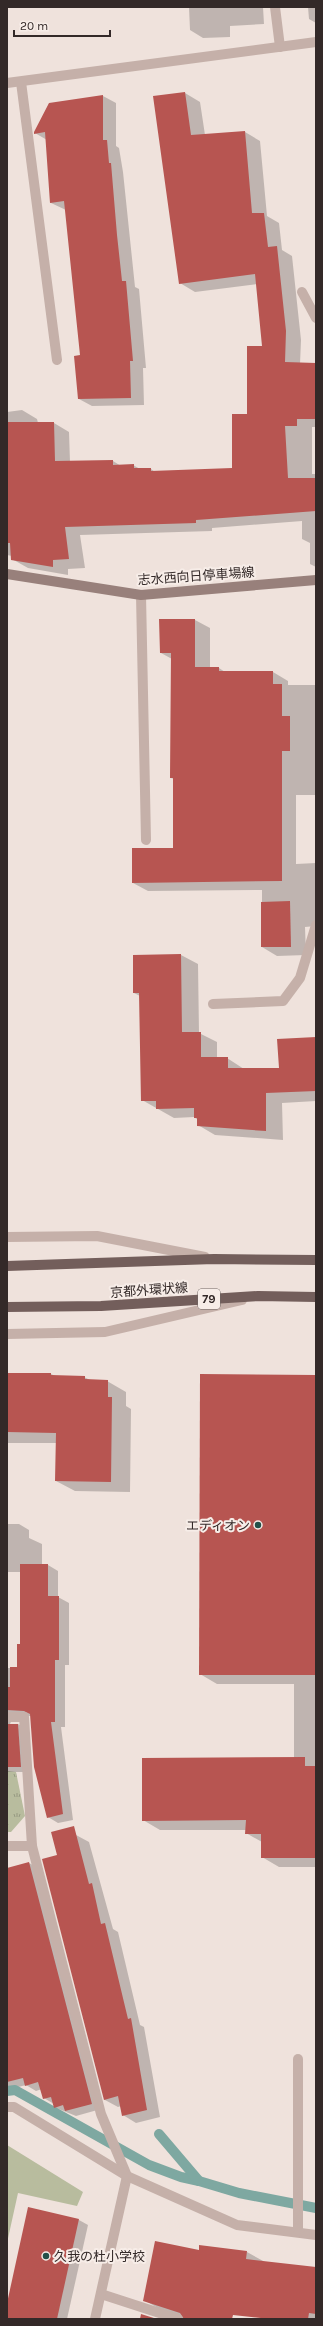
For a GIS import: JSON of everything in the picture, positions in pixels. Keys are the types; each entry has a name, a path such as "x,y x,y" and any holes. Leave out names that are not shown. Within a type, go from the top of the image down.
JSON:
{"main road":[{"name":"志水西向日停車場線","path":"7,574 142,595 316,580"},
{"path":"7,1266 214,1259 316,1260"},
{"name":"京都外環状線","path":"7,1307 101,1306 258,1296 316,1297"}],"street":[{"path":"275,7 280,47"},
{"path":"7,83 316,42"},
{"path":"20,82 58,360"},
{"path":"302,292 316,318"},
{"path":"142,595 146,840"},
{"path":"213,1004 284,1001 300,978 316,925"},
{"path":"7,1237 97,1236 214,1259"},
{"path":"7,1334 105,1332 258,1296"},
{"path":"7,1717 24,1717 32,1846 101,2114 127,2176 95,2319"},
{"path":"7,1846 32,1846"},
{"path":"298,2059 298,2232"},
{"path":"7,2107 14,2107 127,2176 237,2225 316,2235"},
{"path":"101,2294 178,2319"}],"green space":[{"path":"7,1771 16,1772 25,1816 11,1832 7,1832"},
{"path":"7,2145 83,2192 77,2206 18,2193 7,2243"}],"building":[{"path":"185,92 191,135 245,131 252,213 264,213 268,247 277,246 286,331 285,362 316,363 316,419 297,419 297,426 285,426 288,478 316,478 316,511 196,520 196,523 65,527 69,559 53,560 53,567 11,560 10,543 7,543 7,422 54,422 55,461 113,460 113,465 134,464 134,468 151,468 151,471 232,468 232,414 247,414 247,346 262,346 255,274 179,284 153,96"},
{"path":"103,95 103,140 107,140 109,163 111,163 122,281 126,281 133,361 130,361 131,398 78,399 74,356 80,355 64,201 50,203 45,132 34,134 34,132 49,103"},
{"path":"159,619 195,619 195,667 219,667 219,671 273,671 273,684 282,684 282,716 290,716 290,751 282,751 282,881 132,883 132,848 173,848 173,778 170,778 171,653 160,653"},
{"path":"290,901 291,947 261,947 261,902"},
{"path":"181,954 182,1032 201,1032 201,1057 228,1057 228,1068 279,1068 277,1039 316,1037 316,1091 266,1093 266,1131 197,1126 197,1118 194,1118 194,1108 156,1109 156,1101 141,1101 139,993 133,993 133,955"},
{"path":"7,1373 51,1373 51,1375 85,1376 85,1379 108,1380 108,1397 112,1397 111,1482 55,1481 56,1433 7,1432"},
{"name":"エディオン","path":"200,1374 316,1375 316,1675 199,1675"},
{"path":"20,1564 48,1564 48,1596 59,1596 59,1660 55,1660 55,1722 51,1722 63,1814 47,1818 34,1767 30,1714 24,1711 7,1710 7,1687 10,1687 10,1667 17,1667 17,1644 20,1644"},
{"path":"7,1724 18,1724 21,1767 7,1767"},
{"path":"305,1757 305,1766 316,1766 316,1858 261,1858 261,1834 245,1834 246,1820 142,1821 142,1758"},
{"path":"74,1826 89,1884 92,1883 101,1924 105,1923 128,2019 131,2018 147,2110 122,2116 118,2096 104,2100 42,1859 57,1855 51,1832"},
{"path":"29,1862 92,2104 65,2111 63,2105 54,2108 51,2097 43,2099 38,2082 25,2086 23,2078 7,2082 7,1868"},
{"path":"28,2207 79,2219 57,2319 7,2319 7,2303"},
{"path":"155,2241 199,2250 199,2245 247,2251 246,2259 316,2267 316,2314 309,2313 308,2319 270,2319 233,2315 232,2319 184,2319 180,2313 143,2301"},
{"path":"141,2314 157,2319 140,2319"}],"waterway":[{"path":"7,2091 15,2090 149,2165 181,2177 199,2181"},
{"path":"159,2134 199,2181 239,2193 316,2208"}],"place":[{"name":"エディオン","path":"258,1525"},
{"name":"久我の杜小学校","path":"46,2256"}]}
